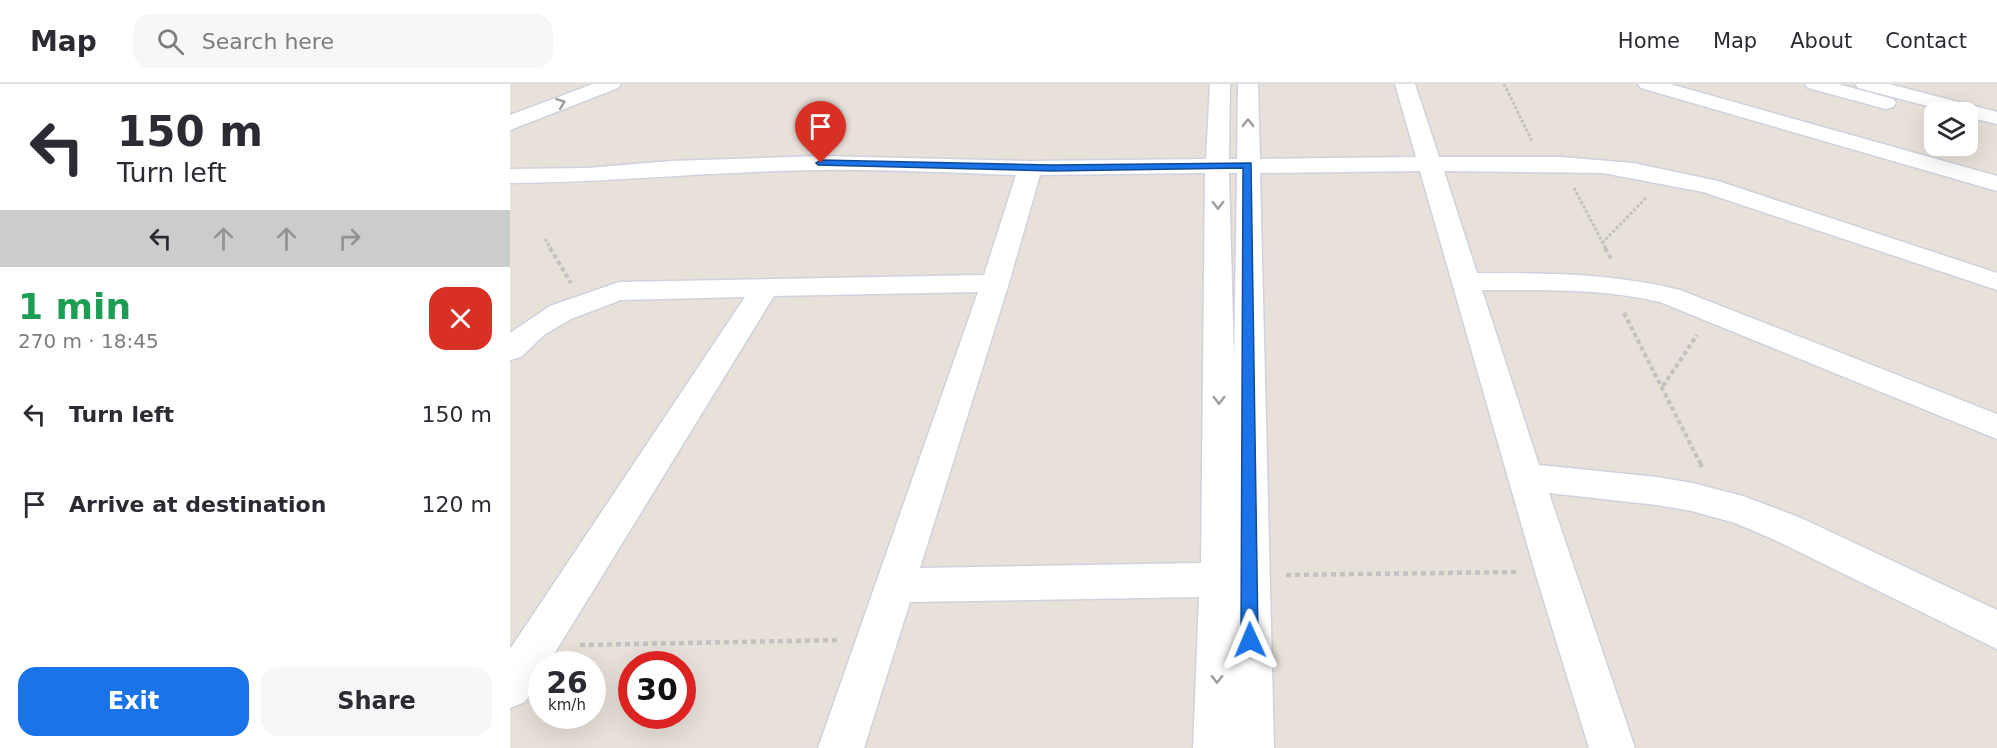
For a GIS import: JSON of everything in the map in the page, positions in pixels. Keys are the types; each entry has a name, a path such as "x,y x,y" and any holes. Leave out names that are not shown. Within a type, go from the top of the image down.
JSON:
{"street":[{"path":"510,123 611,84"},
{"path":"1220,84 1232,165 1234,578 1251,748"},
{"path":"1232,165 1248,84"},
{"path":"1405,84 1555,572 1612,748"},
{"path":"1648,84 1997,184"},
{"path":"1815,84 1924,113"},
{"path":"1865,84 1997,118"},
{"path":"1978,127 1997,132"},
{"path":"510,176 588,175 759,164 1030,168 1552,164 1633,170 1708,186 1997,282"},
{"path":"841,748 995,283 1030,168"},
{"path":"1465,281 1617,284 1670,296 1997,428"},
{"path":"510,350 546,319 581,302 620,291 995,283"},
{"path":"510,687 766,287"},
{"path":"1526,477 1657,492 1720,504 1788,529 1997,630"},
{"path":"894,585 1234,578"},
{"path":"1216,748 1234,578"}],"path":[{"path":"1504,84 1602,243 1617,284 1663,387 1720,504"},
{"path":"1602,243 1667,176"},
{"path":"545,239 581,302"},
{"path":"1663,387 1712,313"},
{"path":"1234,578 1555,572"},
{"path":"536,646 876,639"}],"route":[{"path":"821,163 1030,168 1248,165 1250,640"}]}
